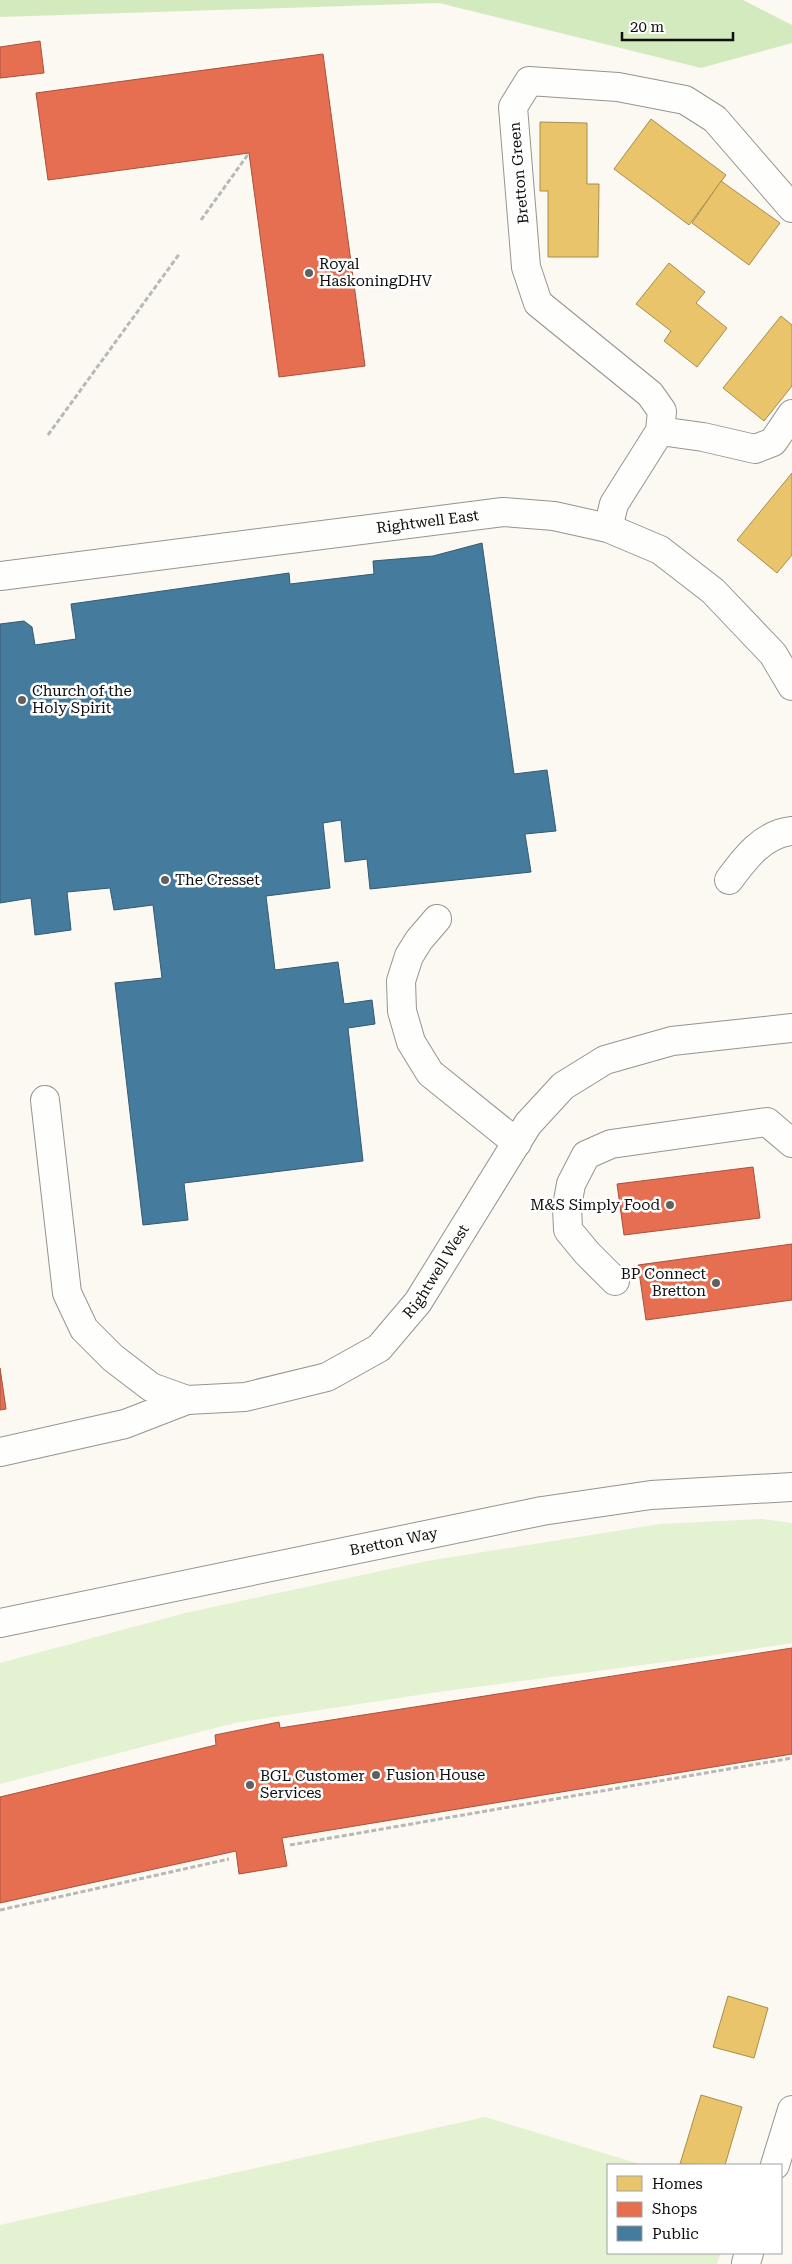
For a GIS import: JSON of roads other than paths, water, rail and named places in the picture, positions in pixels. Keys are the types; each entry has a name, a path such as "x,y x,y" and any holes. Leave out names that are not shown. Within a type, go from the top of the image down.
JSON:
{"street":[{"name":"Bretton Green","path":"660,431 662,411 650,394 538,303 526,267 513,107 529,81 618,87 685,100 715,119 792,208"},
{"path":"608,528 614,504 660,431 703,437 755,449 773,442 792,414"},
{"name":"Rightwell East","path":"0,576 503,512 554,516 608,528 660,550 713,591 773,654 792,686"},
{"path":"730,880 747,856 767,840 792,831"},
{"path":"437,919 418,940 409,956 401,981 402,1011 411,1042 430,1073 518,1143"},
{"name":"Rightwell West","path":"45,1100 67,1293 84,1329 113,1358 151,1387 187,1400 245,1396 327,1377 379,1348 418,1302 528,1124 563,1086 605,1060 672,1041 792,1028"},
{"path":"615,1281 587,1253 568,1230 567,1206 571,1184 586,1155 611,1144 767,1122 792,1143"},
{"path":"0,1452 125,1424 187,1400"},
{"name":"Bretton Way","path":"0,1623 542,1511 651,1495 792,1487"},
{"path":"776,2164 792,2110"}],"place":[{"name":"Royal HaskoningDHV","path":"309,273"},
{"name":"Church of the Holy Spirit","path":"22,700"},
{"name":"The Cresset","path":"165,880"},
{"name":"M&S Simply Food","path":"670,1205"},
{"name":"BP Connect Bretton","path":"716,1283"},
{"name":"Fusion House","path":"376,1775"},
{"name":"BGL Customer Services","path":"250,1785"}]}
